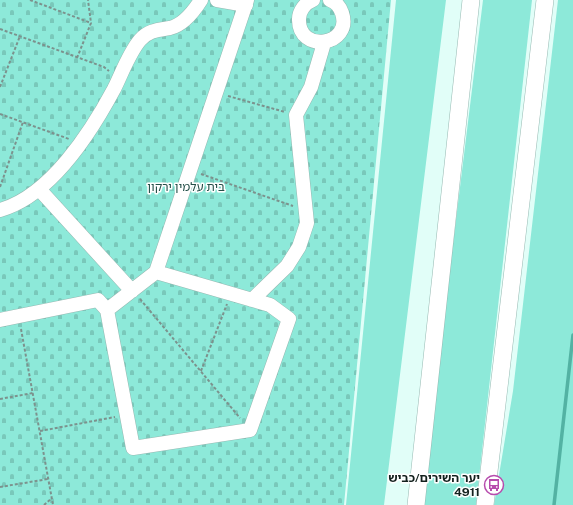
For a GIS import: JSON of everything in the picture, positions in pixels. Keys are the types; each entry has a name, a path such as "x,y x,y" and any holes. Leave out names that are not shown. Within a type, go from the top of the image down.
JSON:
{"main road":[{"path":"416,505 471,0"},
{"path":"485,505 545,0"}],"lane":[{"path":"0,210 10,207 39,189 81,143 98,119 141,38 158,28 176,25 196,8 201,0"},
{"path":"107,310 156,272 247,2 217,0"},
{"path":"303,2 299,20 302,31 309,39 324,43 334,39 340,33 343,25 344,18 340,8 332,0"},
{"path":"252,300 287,266 299,248 307,223 296,115 311,87 324,43"},
{"path":"39,189 132,291"},
{"path":"0,320 98,300 107,310 133,448 250,430 289,319 270,305 156,272"}],"path":[{"path":"30,0 91,23"},
{"path":"77,58 91,23 88,0"},
{"path":"0,29 104,67 119,78"},
{"path":"0,87 20,36"},
{"path":"216,93 296,115"},
{"path":"0,114 81,143"},
{"path":"0,187 23,122"},
{"path":"190,170 306,210"},
{"path":"132,291 250,430"},
{"path":"201,372 231,294"},
{"path":"19,316 53,505"},
{"path":"0,399 33,393"},
{"path":"40,431 127,414"},
{"path":"0,487 48,479"},
{"path":"44,505 52,498"}],"green space":[{"name":"בית עלמין ירקון","path":"0,0 391,0 344,505 0,505"},
{"path":"396,0 446,0 384,505 346,505"},
{"path":"483,0 532,0 476,505 421,505"},
{"path":"558,0 573,0 573,505 494,505 513,391"}],"waterway":[{"path":"554,505 573,335"}],"place":[{"name":"יער השירים/כביש 4911","path":"494,485"}]}
